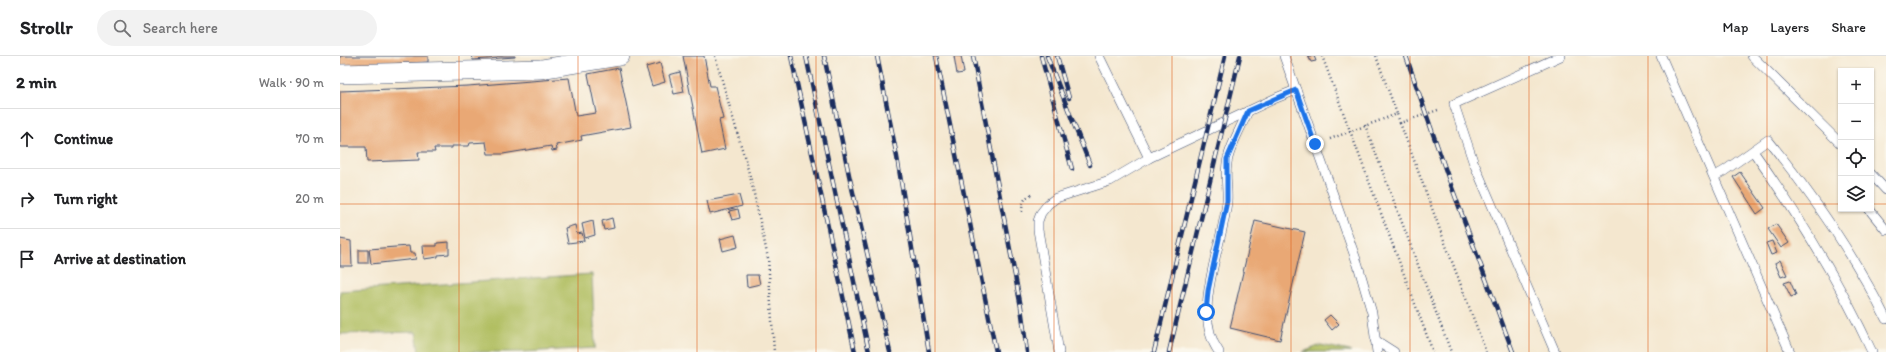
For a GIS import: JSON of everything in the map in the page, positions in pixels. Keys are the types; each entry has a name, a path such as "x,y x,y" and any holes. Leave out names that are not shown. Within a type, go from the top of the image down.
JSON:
{"street":[{"path":"340,74 541,69 620,56"}],"lane":[{"path":"1099,56 1149,158"},
{"path":"1284,56 1358,265 1372,313 1377,352"},
{"path":"1556,352 1473,161 1454,104 1561,56"},
{"path":"1661,56 1790,352"},
{"path":"1752,56 1838,141"},
{"path":"1059,352 1038,230 1038,221 1041,213 1048,204 1056,198 1110,181 1149,158 1296,90"},
{"path":"1219,352 1214,345 1206,312 1208,291 1227,201 1227,159 1248,111"},
{"path":"1714,176 1768,140 1840,238 1886,319"},
{"path":"1753,151 1801,220 1822,255 1843,291 1872,352"},
{"path":"1873,176 1886,190"},
{"path":"1872,212 1886,230"},
{"path":"1375,340 1394,352"}],"path":[{"path":"715,56 751,180 768,258 774,352"},
{"path":"1322,56 1433,352"},
{"path":"1376,56 1486,352"},
{"path":"1400,123 1454,104"},
{"path":"1344,133 1397,114"},
{"path":"1365,125 1451,352"}],"green space":[{"path":"592,274 595,348 522,352 419,352 416,332 340,334 340,291"},
{"path":"1321,345 1350,351 1351,352 1303,352"}],"building":[{"path":"340,56 428,56 428,62 340,66"},
{"path":"472,56 515,56 515,57 473,60"},
{"path":"683,56 704,56 710,86 715,86 723,119 719,120 725,149 702,154"},
{"path":"954,56 961,56 964,73 957,74"},
{"path":"1308,56 1314,56 1316,61 1311,62"},
{"path":"660,63 665,82 652,86 646,67"},
{"path":"619,68 631,127 581,136 582,140 556,145 557,150 552,151 551,146 503,154 488,154 486,142 470,143 469,146 434,148 435,152 418,152 419,160 367,162 366,147 340,147 340,91 468,86 569,78 576,116 596,113 588,74"},
{"path":"680,72 684,92 674,94 669,75"},
{"path":"1740,172 1765,208 1757,214 1733,177"},
{"path":"739,195 742,206 710,214 707,201"},
{"path":"738,209 740,218 732,220 729,211"},
{"path":"612,218 614,228 604,230 602,221"},
{"path":"593,221 595,235 585,238 582,224"},
{"path":"1255,221 1305,232 1280,340 1230,328"},
{"path":"1776,224 1789,243 1781,248 1768,229"},
{"path":"575,225 577,234 582,233 584,241 568,243 565,228"},
{"path":"735,235 738,247 723,251 720,239"},
{"path":"340,239 351,241 352,266 340,266"},
{"path":"1772,241 1777,253 1771,255 1766,243"},
{"path":"449,242 449,254 424,259 423,246 437,246 437,243"},
{"path":"409,246 410,253 415,253 416,259 371,264 369,249"},
{"path":"359,250 368,250 368,263 359,263"},
{"path":"1780,260 1787,275 1781,277 1775,263"},
{"path":"746,275 758,275 760,284 747,287"},
{"path":"1790,281 1796,295 1791,297 1784,283"},
{"path":"1330,315 1339,324 1332,330 1324,320"}],"railway":[{"path":"791,56 855,352"},
{"path":"806,56 869,352"},
{"path":"824,56 849,175 890,352"},
{"path":"877,56 897,157 929,352"},
{"path":"936,56 996,352"},
{"path":"973,56 1021,307 1027,352"},
{"path":"1041,56 1072,169"},
{"path":"1047,56 1090,165"},
{"path":"1057,56 1069,98"},
{"path":"1154,352 1225,56"},
{"path":"1169,352 1240,56"},
{"path":"1406,56 1448,177 1513,352"}],"route":[{"path":"1206,312 1208,291 1227,201 1227,159 1248,111 1296,90 1315,144"}]}
